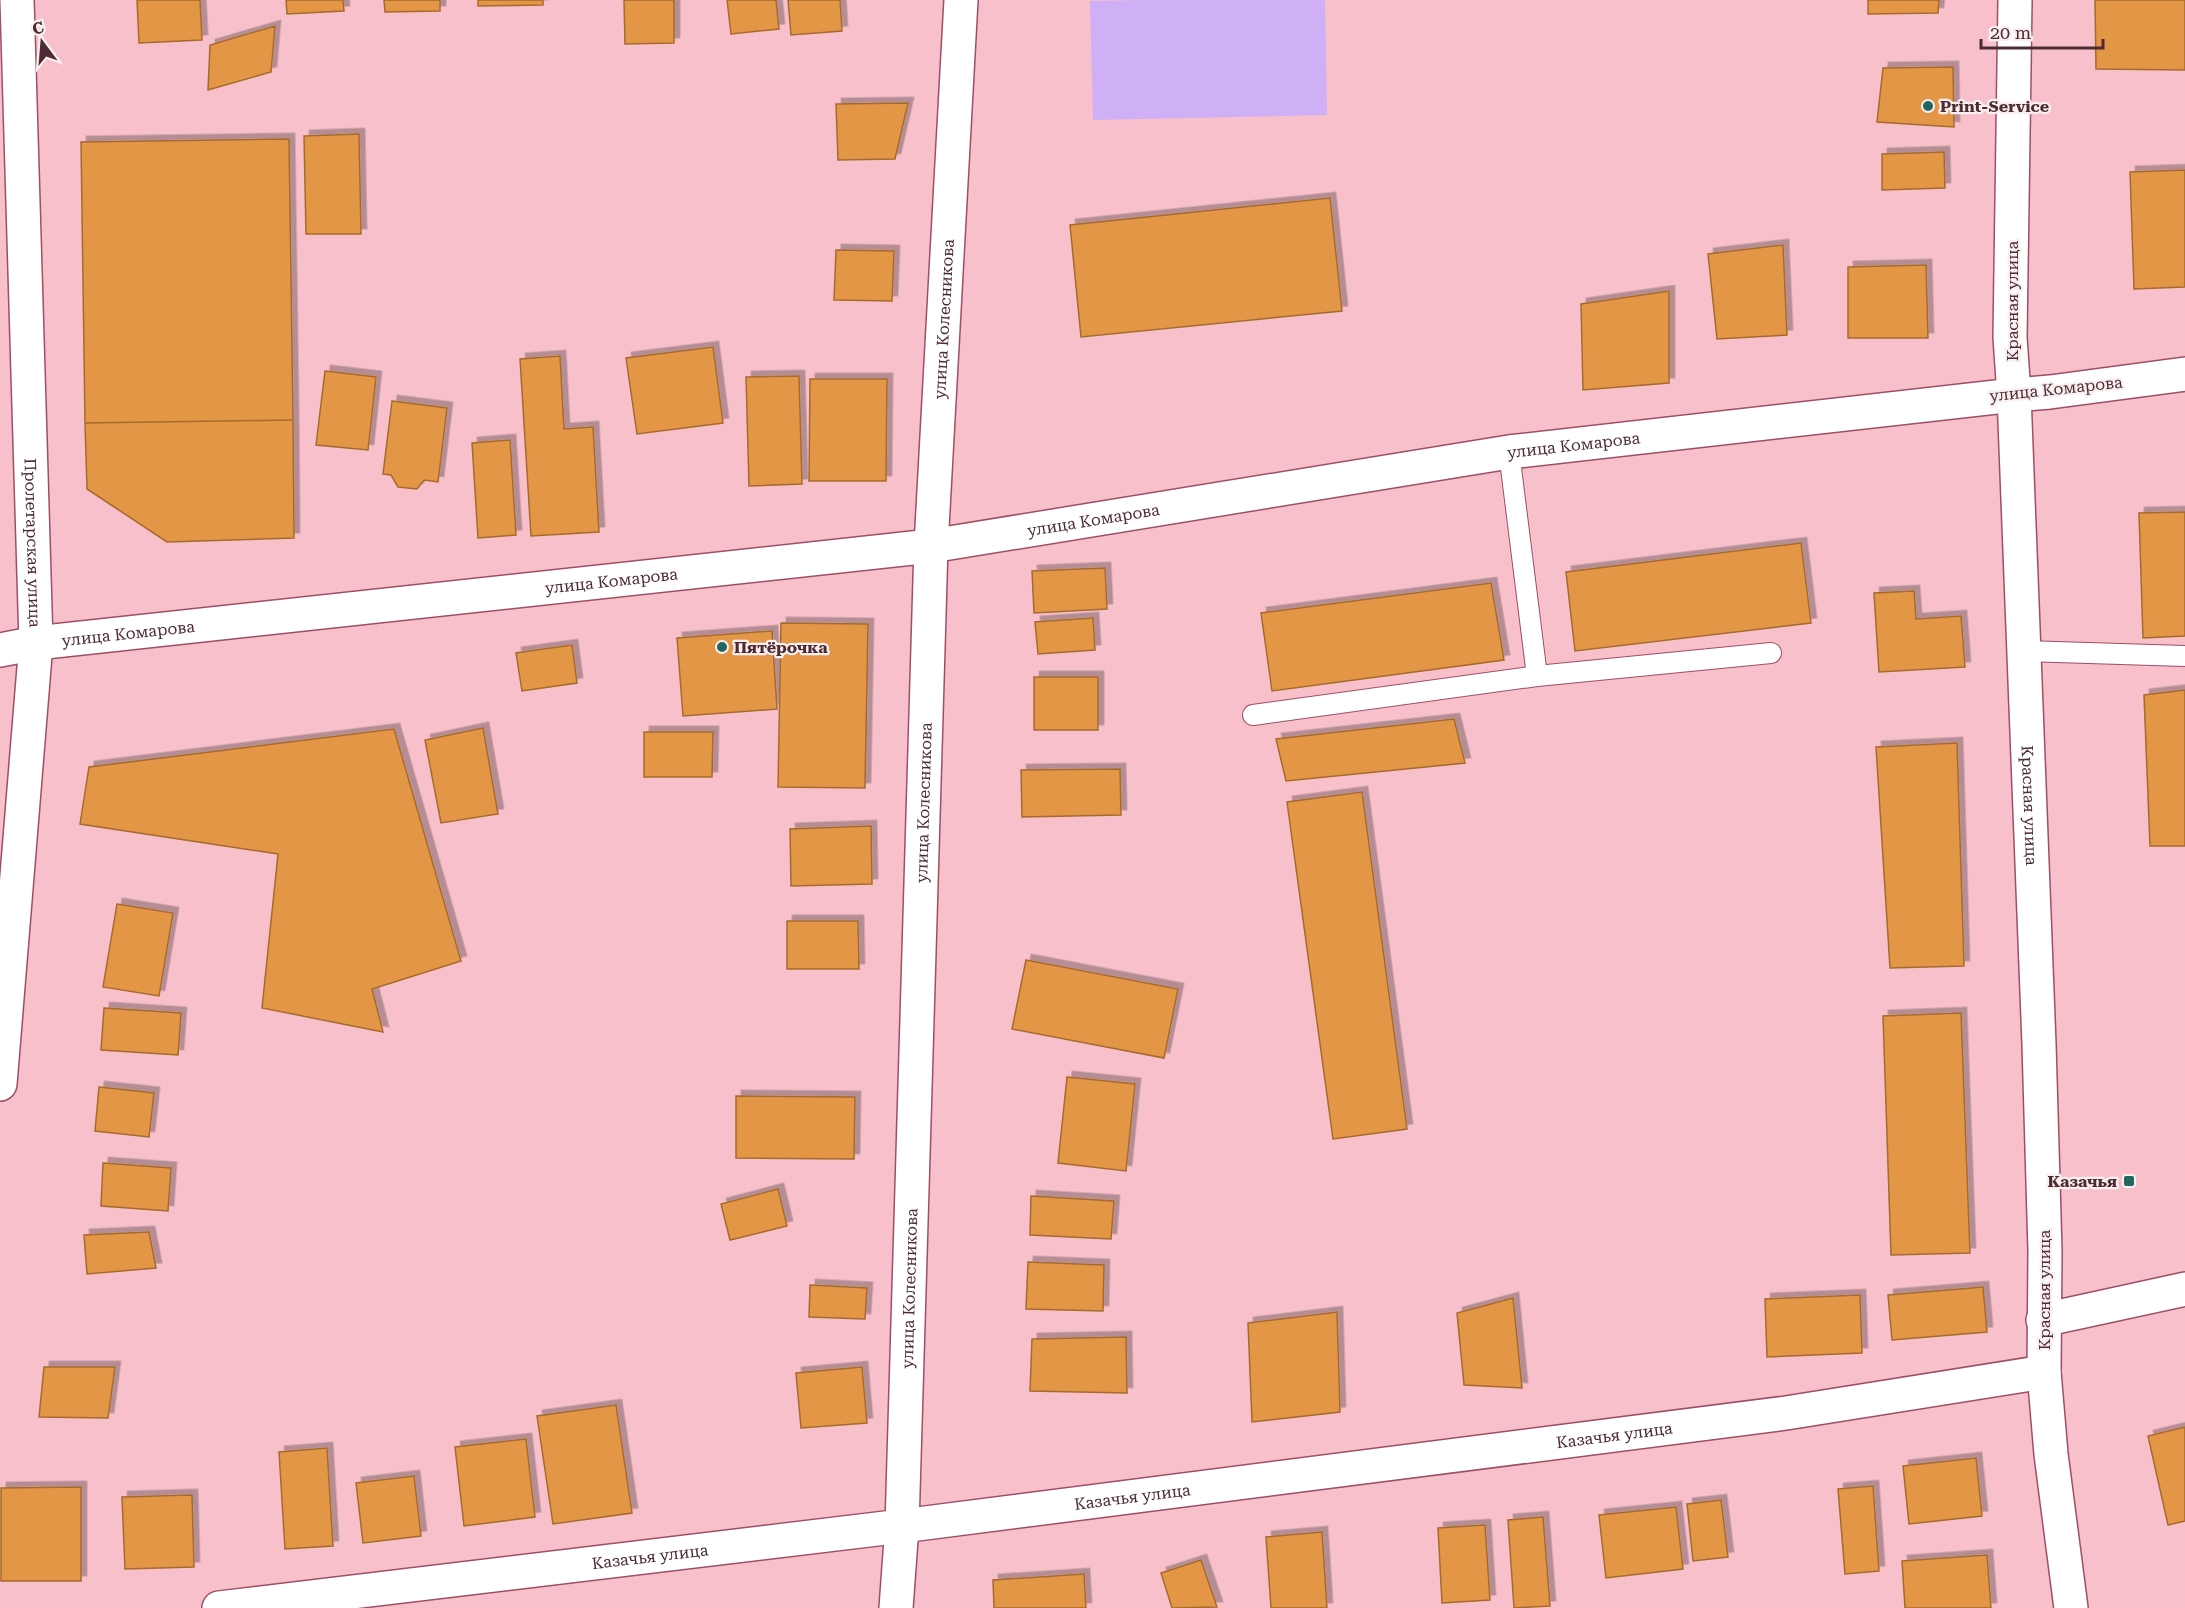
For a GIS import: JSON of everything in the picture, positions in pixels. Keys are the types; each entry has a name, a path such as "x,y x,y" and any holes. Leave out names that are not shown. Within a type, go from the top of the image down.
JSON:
{"main road":[{"name":"Пролетарская улица","path":"0,1084 36,644 17,0"},
{"name":"улица Колесникова","path":"896,1608 902,1526 931,546 961,0"},
{"name":"Красная улица","path":"2015,0 2010,337 2039,1044 2045,1251 2044,1372 2051,1454 2071,1608"},
{"name":"улица Комарова","path":"0,650 36,644 931,546 1509,452 2014,394 2050,392 2185,374"},
{"path":"2043,1320 2185,1289"},
{"name":"Казачья улица","path":"219,1608 902,1526 1786,1413 2044,1372"}],"lane":[{"path":"1509,452 1537,676"},
{"path":"2024,651 2185,656"},
{"path":"1253,715 1537,676 1771,653"}],"shaded area":[{"path":"1325,0 1327,115 1093,120 1090,1"}],"building":[{"path":"137,0 200,0 202,40 139,43"},
{"path":"286,0 343,0 344,11 287,14"},
{"path":"384,0 440,0 440,11 385,12"},
{"path":"478,0 543,0 543,5 478,6"},
{"path":"624,0 674,0 674,43 625,44"},
{"path":"727,0 776,0 779,29 731,34"},
{"path":"788,0 840,0 842,31 791,35"},
{"path":"1868,0 1939,0 1938,13 1868,14"},
{"path":"2095,0 2185,0 2185,70 2096,69"},
{"path":"275,26 271,72 208,90 210,45"},
{"path":"1953,67 1954,127 1877,122 1883,68"},
{"path":"908,103 895,159 838,160 836,104"},
{"path":"359,134 361,234 306,234 304,136"},
{"path":"289,139 293,420 85,423 81,142"},
{"path":"1944,152 1945,188 1882,190 1882,154"},
{"path":"2185,170 2185,287 2134,289 2130,172"},
{"path":"1330,198 1342,311 1081,337 1070,225"},
{"path":"1783,245 1787,335 1717,339 1708,254"},
{"path":"836,250 894,251 892,301 834,300"},
{"path":"1926,265 1928,338 1848,338 1848,267"},
{"path":"1669,291 1669,383 1583,390 1581,304"},
{"path":"713,347 723,423 637,434 626,358"},
{"path":"560,356 564,429 593,427 599,532 531,536 520,359"},
{"path":"325,371 376,377 368,450 316,445"},
{"path":"799,376 802,484 749,486 746,377"},
{"path":"810,379 887,379 886,481 809,481"},
{"path":"392,401 447,408 438,482 424,480 417,489 398,487 391,475 383,474"},
{"path":"293,420 294,538 167,542 87,489 85,423"},
{"path":"510,440 516,535 478,538 472,443"},
{"path":"2185,512 2185,636 2143,638 2139,513"},
{"path":"1801,543 1811,623 1575,651 1566,572"},
{"path":"1105,568 1107,609 1034,613 1032,571"},
{"path":"1491,583 1504,660 1272,691 1261,613"},
{"path":"1914,591 1916,619 1961,616 1965,667 1879,672 1874,593"},
{"path":"1093,618 1095,650 1038,654 1035,622"},
{"path":"781,623 868,624 865,788 778,787"},
{"path":"772,631 777,709 683,716 677,638"},
{"path":"572,645 577,683 522,691 516,653"},
{"path":"1034,677 1098,677 1098,730 1034,730"},
{"path":"2185,690 2185,846 2150,846 2144,695"},
{"path":"1454,719 1465,763 1286,781 1276,739"},
{"path":"483,728 498,814 441,823 425,740"},
{"path":"394,729 461,961 372,989 383,1032 262,1008 278,854 80,824 89,767"},
{"path":"644,732 713,732 712,777 644,777"},
{"path":"1957,743 1964,966 1890,968 1876,747"},
{"path":"1120,769 1121,815 1022,817 1021,770"},
{"path":"1362,792 1407,1129 1333,1139 1287,802"},
{"path":"871,826 872,884 791,886 790,829"},
{"path":"117,904 173,913 159,996 103,987"},
{"path":"787,921 858,921 859,969 787,969"},
{"path":"1026,960 1178,989 1164,1058 1012,1029"},
{"path":"104,1008 181,1013 178,1055 101,1050"},
{"path":"1961,1013 1970,1253 1891,1255 1883,1016"},
{"path":"1067,1077 1135,1084 1126,1171 1058,1163"},
{"path":"99,1087 154,1093 149,1137 95,1131"},
{"path":"736,1096 855,1097 854,1159 736,1158"},
{"path":"103,1163 171,1168 168,1211 101,1206"},
{"path":"778,1189 787,1226 730,1240 721,1204"},
{"path":"1031,1196 1114,1201 1111,1239 1030,1235"},
{"path":"149,1232 156,1268 87,1274 84,1235"},
{"path":"1028,1262 1104,1265 1103,1311 1026,1309"},
{"path":"810,1285 867,1288 865,1319 809,1317"},
{"path":"1983,1287 1987,1332 1892,1340 1888,1295"},
{"path":"1860,1295 1862,1353 1767,1357 1765,1299"},
{"path":"1513,1298 1522,1388 1464,1385 1457,1313"},
{"path":"1337,1312 1340,1412 1252,1422 1248,1323"},
{"path":"1126,1337 1127,1393 1030,1391 1032,1339"},
{"path":"44,1367 115,1367 108,1418 39,1417"},
{"path":"862,1367 867,1423 801,1428 796,1373"},
{"path":"616,1405 632,1513 553,1524 537,1416"},
{"path":"2185,1427 2185,1521 2168,1525 2148,1436"},
{"path":"526,1439 535,1517 464,1526 455,1447"},
{"path":"327,1448 333,1546 285,1549 279,1452"},
{"path":"1976,1458 1982,1516 1909,1524 1903,1466"},
{"path":"414,1476 421,1536 363,1543 356,1483"},
{"path":"1873,1486 1879,1571 1845,1574 1838,1489"},
{"path":"81,1487 81,1581 1,1581 1,1488"},
{"path":"192,1495 194,1567 125,1569 122,1497"},
{"path":"1721,1500 1728,1557 1693,1561 1687,1504"},
{"path":"1676,1507 1683,1569 1606,1578 1599,1515"},
{"path":"1543,1517 1550,1606 1514,1608 1508,1520"},
{"path":"1485,1525 1490,1600 1442,1603 1438,1528"},
{"path":"1322,1532 1327,1608 1271,1608 1266,1537"},
{"path":"1987,1555 1991,1608 1905,1608 1902,1561"},
{"path":"1201,1560 1217,1607 1172,1608 1161,1573"},
{"path":"1084,1574 1086,1608 994,1608 993,1580"}],"place":[{"name":"Print-Service","path":"1928,106"},
{"name":"Пятёрочка","path":"722,647"},
{"name":"Казачья","path":"2129,1181"}]}
